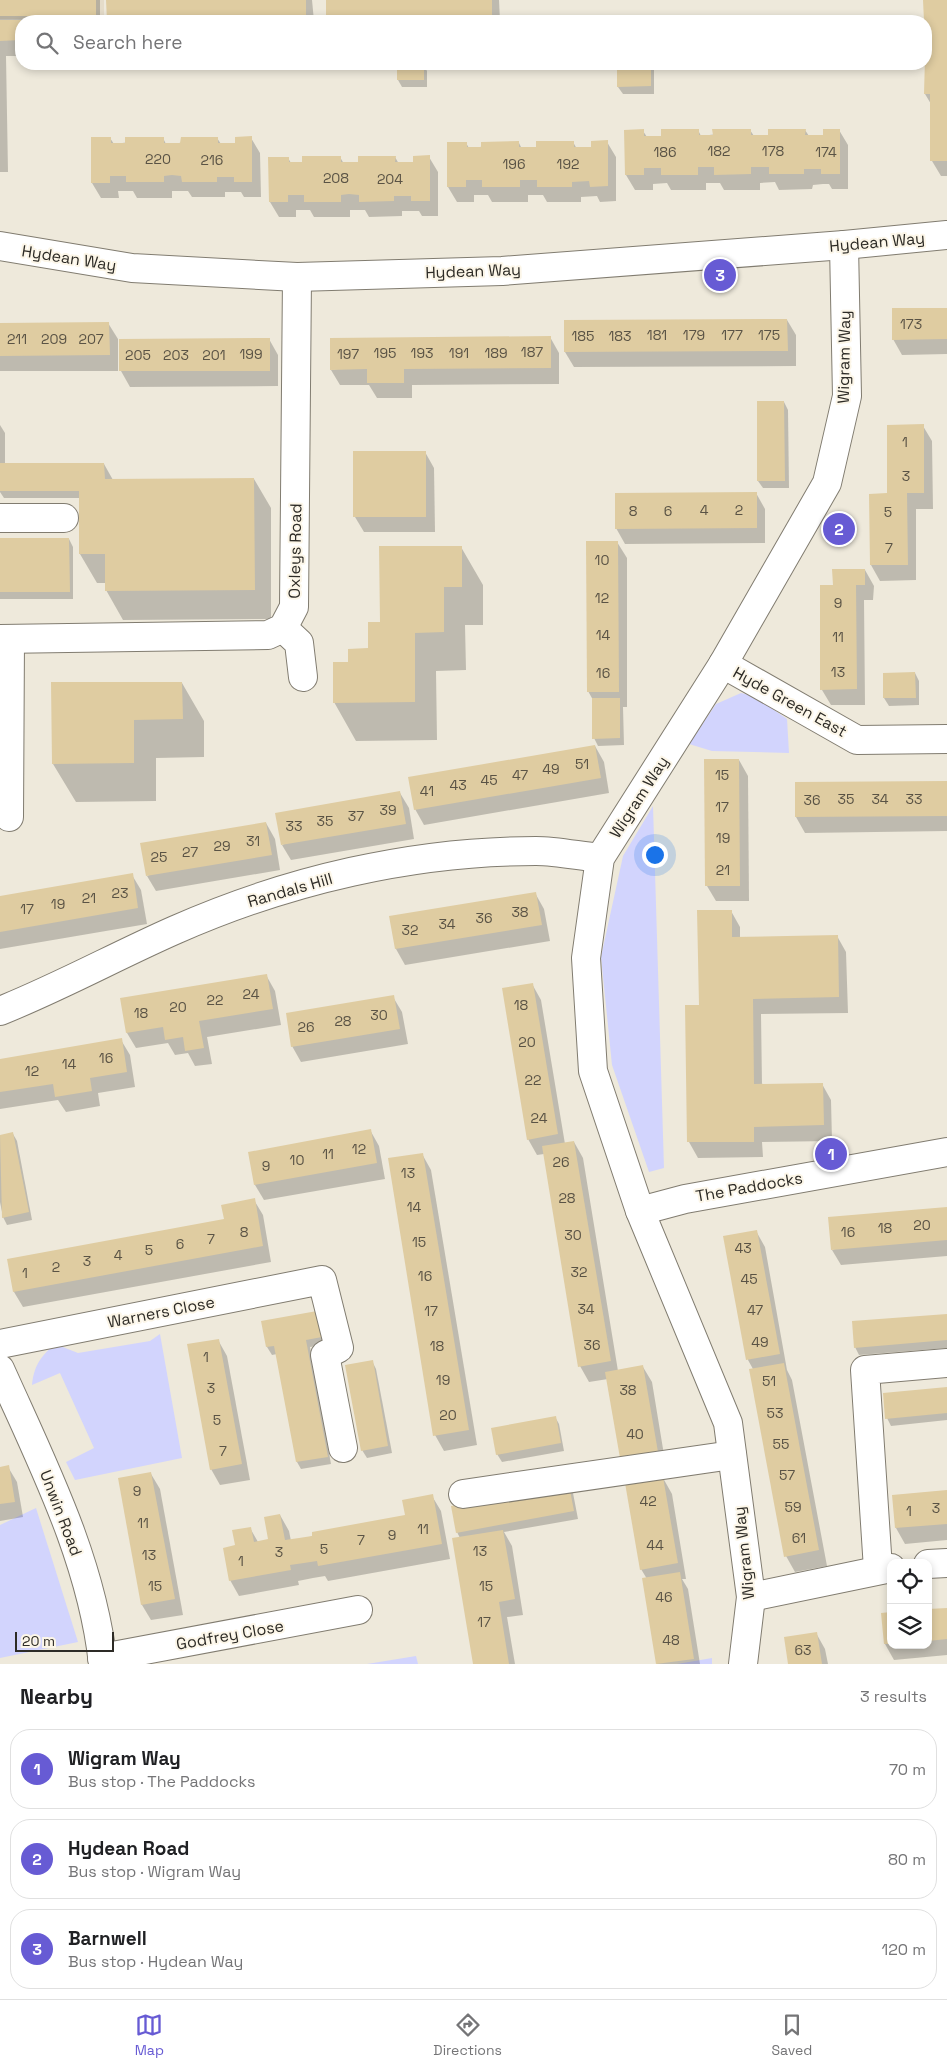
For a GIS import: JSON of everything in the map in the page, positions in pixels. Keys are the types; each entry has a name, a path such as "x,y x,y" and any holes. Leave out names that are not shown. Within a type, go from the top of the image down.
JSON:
{"street":[{"name":"Hydean Way","path":"0,246 132,268 297,277 502,271 844,246 947,235"},
{"name":"Wigram Way","path":"743,1664 750,1597 728,1423 640,1211 593,1071 586,958 600,858 723,664 827,483 847,396 844,246"},
{"name":"Oxleys Road","path":"283,628 294,607 297,277"},
{"path":"0,518 64,518"},
{"path":"9,817 5,639 268,635 283,628 299,643 303,678"},
{"name":"Hyde Green East","path":"723,664 857,740 947,739"},
{"name":"Randals Hill","path":"0,1011 87,973 175,930 295,886 360,870 420,859 537,851 600,858"},
{"name":"The Paddocks","path":"640,1211 685,1199 947,1152"},
{"name":"Warners Close","path":"0,1344 322,1280 339,1348 325,1355 343,1448"},
{"path":"750,1597 884,1568 865,1370 947,1363"},
{"name":"Unwin Road","path":"0,1369 58,1501 86,1579 103,1661"},
{"path":"463,1494 732,1455"},
{"path":"932,1564 947,1563"},
{"name":"Godfrey Close","path":"103,1661 358,1610"}],"shaded area":[{"path":"0,0 104,0 104,15 15,15 15,19 0,19"},
{"path":"741,693 754,696 787,719 789,753 712,751 689,744 716,704"},
{"path":"653,806 664,1168 649,1172 612,1065 601,957 623,856"},
{"path":"160,1334 182,1458 75,1480 66,1462 94,1448 60,1373 32,1385 34,1372 39,1362 55,1344 78,1353 150,1341"},
{"path":"36,1508 78,1642 0,1658 0,1525"},
{"path":"416,1656 418,1664 367,1664"},
{"path":"712,1658 712,1664 677,1664"}],"building":[{"path":"0,0 96,0 96,15 0,16"},
{"path":"106,0 306,0 306,15 107,15"},
{"path":"326,0 492,0 492,15 326,15"},
{"path":"923,0 947,0 947,161 930,161 930,94 924,94 925,70 932,70 932,15 924,15"},
{"path":"0,20 15,20 15,40 0,41"},
{"path":"397,70 424,70 424,80 397,80"},
{"path":"617,70 651,70 651,86 617,87"},
{"path":"644,129 644,136 661,136 661,129 699,129 699,135 713,135 712,129 751,129 751,135 768,135 768,129 806,129 805,135 823,135 823,129 840,129 840,174 821,174 821,169 804,169 804,174 769,174 769,167 751,167 751,174 714,175 714,167 698,167 698,175 661,175 661,168 644,168 644,175 625,175 624,130"},
{"path":"252,136 252,182 234,182 234,177 217,177 217,182 182,182 181,176 172,175 164,176 164,182 126,182 126,176 110,176 110,183 91,183 91,137 111,137 111,143 125,143 125,137 164,137 164,143 180,143 181,137 218,137 218,143 235,143 235,137"},
{"path":"608,140 608,186 590,187 589,181 572,182 572,187 537,187 537,180 520,180 520,187 482,187 482,180 466,180 466,187 447,187 447,142 467,142 467,147 481,147 481,142 519,141 519,147 536,147 536,141 574,141 574,147 591,147 591,141"},
{"path":"430,155 430,201 411,201 411,196 394,196 394,201 359,202 359,195 349,194 341,195 341,202 304,202 304,195 288,195 288,202 269,202 268,157 289,157 289,162 302,162 302,156 341,156 341,162 358,162 358,156 396,156 395,162 413,162 413,156"},
{"path":"892,308 947,308 947,339 892,340"},
{"path":"787,319 788,351 564,352 564,320"},
{"path":"109,322 110,355 0,356 0,323"},
{"path":"551,336 551,368 404,369 404,383 367,383 367,369 330,370 330,338"},
{"path":"270,338 270,371 119,371 119,339"},
{"path":"757,401 784,401 785,481 757,481"},
{"path":"924,424 924,493 907,493 908,565 870,565 869,494 887,493 887,425"},
{"path":"353,451 426,451 426,517 353,517"},
{"path":"0,463 104,463 105,479 254,478 255,590 105,591 105,554 79,554 79,491 0,491"},
{"path":"757,492 757,528 615,529 615,493"},
{"path":"0,538 69,538 70,592 0,592"},
{"path":"586,541 618,541 619,692 587,692"},
{"path":"379,546 462,546 462,587 444,587 444,632 415,633 415,702 333,703 333,662 348,662 348,649 368,648 368,622 380,622"},
{"path":"832,569 865,569 865,585 856,585 857,689 820,690 820,585 833,585"},
{"path":"915,672 916,698 883,698 883,673"},
{"path":"51,682 182,682 183,719 134,720 134,763 52,764"},
{"path":"592,698 620,698 620,738 592,739"},
{"path":"595,745 601,778 414,810 408,777"},
{"path":"704,759 739,759 740,886 705,886"},
{"path":"947,781 947,816 795,817 795,782"},
{"path":"400,791 406,824 281,845 275,813"},
{"path":"266,822 272,855 146,876 140,843"},
{"path":"133,873 138,908 0,932 0,896"},
{"path":"536,892 542,925 395,949 389,916"},
{"path":"697,910 732,910 732,937 838,935 839,997 753,999 754,1084 823,1083 824,1125 754,1127 754,1142 687,1142 685,1005 699,1005"},
{"path":"267,974 273,1009 199,1021 204,1048 185,1051 183,1037 165,1040 163,1027 126,1033 120,998"},
{"path":"533,983 558,1134 527,1140 502,988"},
{"path":"394,995 400,1029 291,1047 286,1013"},
{"path":"122,1038 127,1072 90,1078 92,1091 55,1097 53,1084 0,1092 0,1059"},
{"path":"371,1129 377,1163 254,1185 248,1152"},
{"path":"13,1132 29,1212 2,1218 0,1135"},
{"path":"574,1141 611,1361 578,1367 542,1146"},
{"path":"423,1153 469,1430 433,1436 388,1158"},
{"path":"255,1198 263,1246 13,1292 7,1259 224,1219 221,1205"},
{"path":"947,1207 947,1240 831,1250 828,1217"},
{"path":"757,1230 780,1354 746,1360 723,1236"},
{"path":"317,1311 322,1337 306,1340 328,1457 296,1462 274,1346 266,1347 261,1321"},
{"path":"947,1314 947,1340 854,1348 852,1321"},
{"path":"219,1339 242,1464 210,1470 187,1344"},
{"path":"373,1360 388,1446 361,1451 345,1365"},
{"path":"784,1363 819,1550 784,1557 749,1369"},
{"path":"643,1365 658,1452 620,1458 605,1372"},
{"path":"947,1387 947,1413 885,1419 883,1393"},
{"path":"556,1416 561,1443 496,1455 491,1428"},
{"path":"9,1465 15,1502 0,1504 0,1467"},
{"path":"151,1472 175,1599 141,1605 118,1478"},
{"path":"663,1477 678,1563 640,1570 625,1483"},
{"path":"569,1485 574,1511 456,1533 451,1506"},
{"path":"947,1490 947,1524 895,1528 892,1495"},
{"path":"433,1494 442,1544 318,1566 317,1561 290,1565 291,1570 229,1581 223,1548 235,1545 232,1530 251,1527 254,1542 268,1539 264,1517 280,1514 285,1540 312,1536 312,1532 405,1515 402,1500"},
{"path":"503,1530 515,1599 499,1602 509,1664 473,1664 452,1538"},
{"path":"680,1572 694,1659 656,1664 642,1578"},
{"path":"947,1608 947,1639 932,1641 932,1609"},
{"path":"887,1612 887,1644 884,1644 881,1613"},
{"path":"817,1632 822,1664 788,1664 784,1637"}],"place":[{"name":"Barnwell","path":"720,275"},
{"name":"Hydean Road","path":"839,529"},
{"name":"Wigram Way","path":"831,1154"}]}
